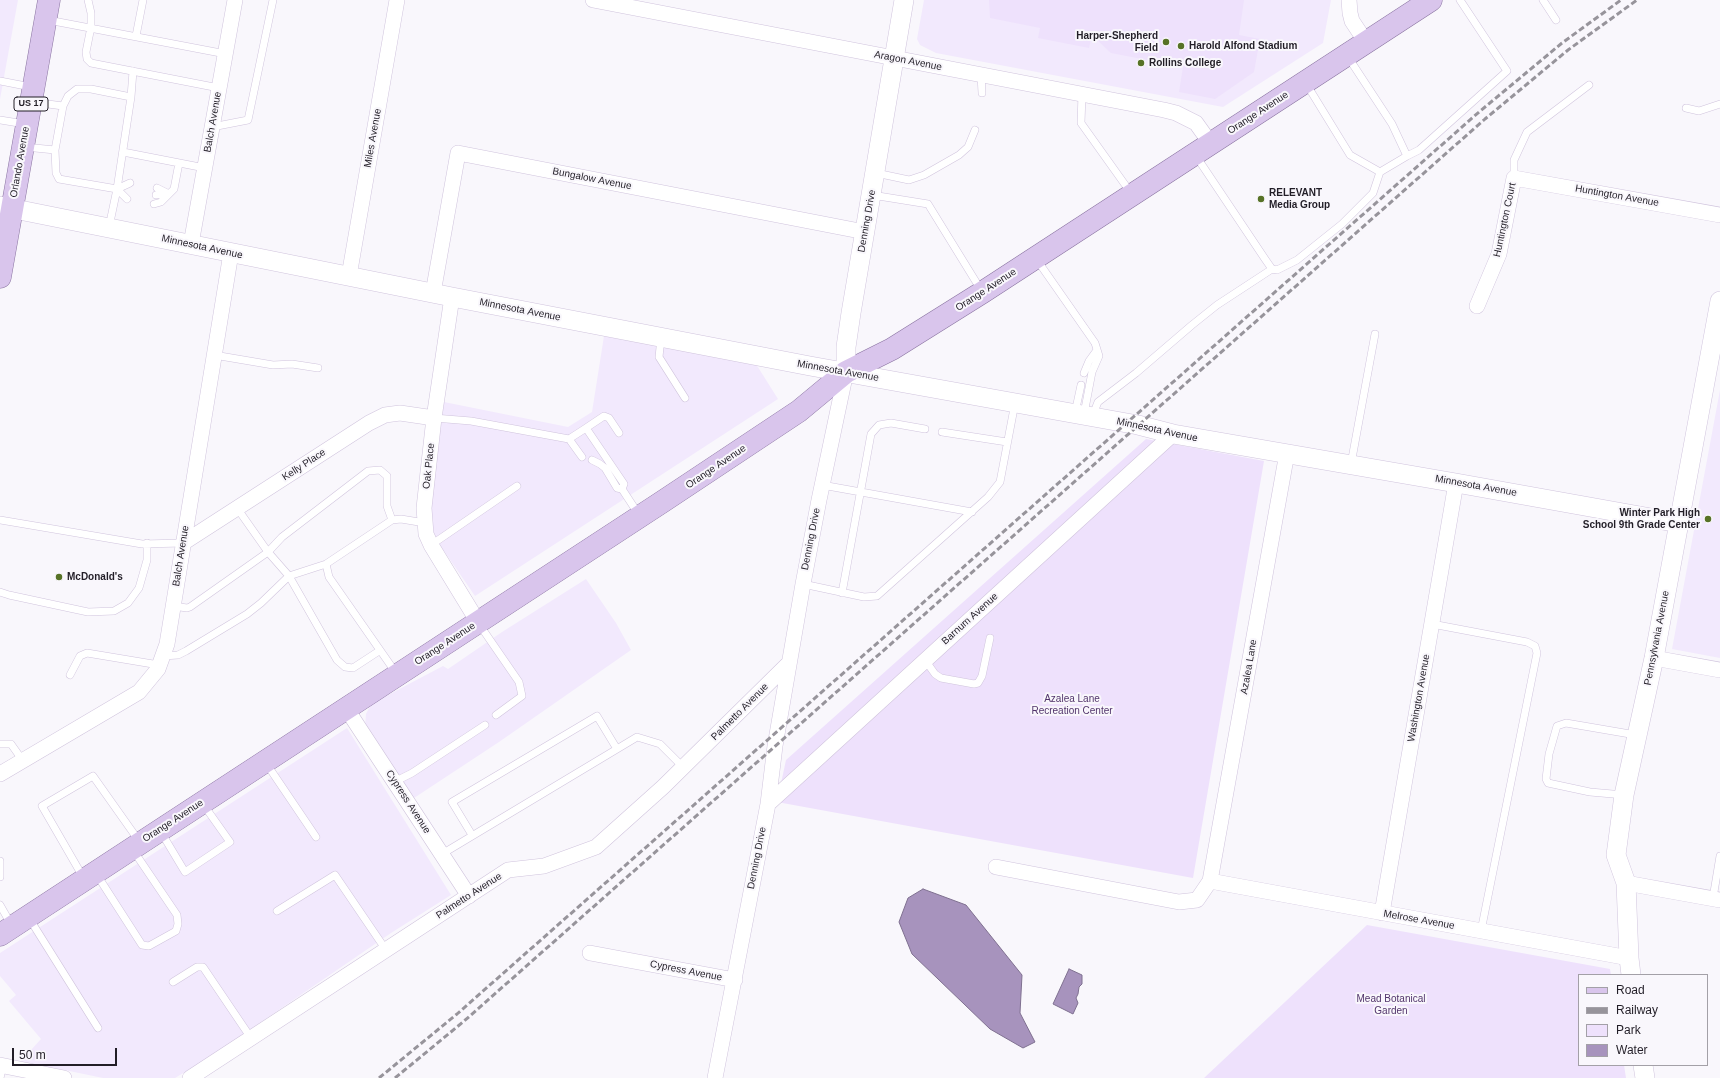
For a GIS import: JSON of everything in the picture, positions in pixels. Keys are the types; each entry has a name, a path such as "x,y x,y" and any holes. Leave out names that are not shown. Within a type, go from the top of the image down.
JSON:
{"main road":[{"name":"Orange Avenue","path":"13,926 799,411 846,372 892,349 983,292 1306,82 1425,1"},
{"name":"Orlando Avenue","path":"0,274 6,207 23,147 47,10"}],"street":[{"name":"Balch Avenue","path":"191,244 235,0"},
{"name":"Miles Avenue","path":"349,276 397,0"},
{"name":"Aragon Avenue","path":"593,0 1176,113 1196,123 1203,149"},
{"name":"Denning Drive","path":"715,1078 768,804 789,663 803,584 846,372 846,346 904,0"},
{"path":"1349,0 1352,21 1366,42"},
{"name":"Bungalow Avenue","path":"433,293 458,153 865,232"},
{"name":"Huntington Avenue","path":"1514,178 1720,215"},
{"name":"Huntington Court","path":"1477,306 1499,254 1514,178"},
{"name":"Minnesota Avenue","path":"6,207 452,297 846,372 1138,425 1173,434 1351,464 1679,523"},
{"name":"Balch Avenue","path":"0,774 139,692 158,669 167,644 213,355 231,253"},
{"name":"Oak Place","path":"452,297 434,418 424,508 425,523 426,534 431,545 478,622"},
{"name":"Pennsylvania Avenue","path":"1630,967 1626,882 1616,854 1624,795 1654,658 1719,308"},
{"name":"Kelly Place","path":"183,543 369,423 385,415 400,413 434,418"},
{"name":"Barnum Avenue","path":"768,804 1173,434"},
{"name":"Azalea Lane","path":"1210,880 1287,453"},
{"name":"Washington Avenue","path":"1382,913 1456,483"},
{"path":"1654,658 1720,670"},
{"name":"Palmetto Avenue","path":"190,1078 508,870 544,866 596,848 683,767 789,663"},
{"name":"Cypress Avenue","path":"346,708 469,896"},
{"path":"996,867 1179,902 1197,900 1210,880"},
{"name":"Melrose Avenue","path":"1210,880 1481,931 1630,967"},
{"path":"1626,882 1716,899"},
{"name":"Cypress Avenue","path":"590,953 735,980"},
{"path":"1643,1066 1645,1078"},
{"path":"1,1070 64,1078"}],"lane":[{"path":"88,0 91,13 91,27 86,46 87,59 91,63 219,88"},
{"path":"136,36 143,0"},
{"path":"212,127 248,120 272,0"},
{"path":"1083,415 1217,305 1272,269 1277,270 1297,260 1342,224 1373,194 1380,172 1419,150 1507,71 1460,0"},
{"path":"1543,0 1556,20"},
{"path":"47,10 91,27 226,54"},
{"path":"1347,55 1392,124 1407,156"},
{"path":"109,228 123,152 134,71"},
{"path":"981,75 982,93"},
{"path":"0,81 63,106"},
{"path":"1306,82 1350,155 1380,172"},
{"path":"1514,178 1514,160 1527,132 1589,85"},
{"path":"130,187 117,189 59,179 56,172 55,150 63,106 68,96 77,89 91,89 131,97"},
{"path":"1082,94 1081,123 1132,195"},
{"path":"1686,108 1699,111 1720,104"},
{"path":"0,120 27,124"},
{"path":"876,173 909,180 924,175 964,151 968,147 975,130"},
{"path":"23,147 55,150"},
{"path":"1203,149 1272,269"},
{"path":"123,152 205,168"},
{"path":"154,204 161,202 174,189 179,163"},
{"path":"117,189 127,199"},
{"path":"157,192 169,194"},
{"path":"872,195 928,204 983,292"},
{"path":"1036,258 1095,344 1099,356 1092,372 1083,415"},
{"path":"1351,464 1375,334"},
{"path":"662,337 659,357 685,398"},
{"path":"1084,373 1088,361 1096,350"},
{"path":"213,355 273,365 292,364 318,368"},
{"path":"1081,385 1083,415"},
{"path":"803,584 864,597 877,596 972,512 988,497 1000,482 1015,403"},
{"path":"434,418 471,421 569,439 604,416 609,418 619,433"},
{"path":"842,593 871,434 879,425 891,423 925,429"},
{"path":"586,428 624,484 622,489"},
{"path":"942,432 1007,442"},
{"path":"569,439 582,457"},
{"path":"592,460 605,468 617,488 622,489 640,516"},
{"path":"173,606 186,608 190,607 268,552 282,537 368,471 380,470 388,476 387,506 392,520"},
{"path":"822,485 972,512"},
{"path":"431,545 517,486"},
{"path":"237,508 268,552 289,576 337,660 345,667 353,668 379,651"},
{"path":"70,675 80,656 87,653 161,661 186,652 247,614 261,603 289,576 326,564 392,520 401,519 425,523"},
{"path":"0,520 147,544 183,543"},
{"path":"0,592 88,612 114,611 128,603 139,588 147,560 147,544"},
{"path":"326,564 330,577 379,651 397,675"},
{"path":"478,622 519,682 522,696 496,715"},
{"path":"1432,624 1527,642 1535,646 1537,652 1481,931"},
{"path":"925,660 935,674 941,678 974,684 978,683 982,676 990,638"},
{"path":"472,835 452,802 597,716 617,749"},
{"path":"1624,795 1590,792 1548,783 1546,779 1549,754 1557,726 1566,723 1636,735"},
{"path":"394,782 412,773 485,725"},
{"path":"442,854 637,737 660,744 683,767"},
{"path":"0,744 11,744 23,761"},
{"path":"265,761 316,837"},
{"path":"93,776 136,846 177,915 178,924 176,930 149,946 142,945 89,876 42,806 93,776"},
{"path":"160,830 185,872 230,842 202,802"},
{"path":"1716,899 1720,856"},
{"path":"0,861 0,877"},
{"path":"277,911 335,875 386,950"},
{"path":"0,905 13,926 98,1028"},
{"path":"172,982 197,967 203,967 251,1038"}],"shaded area":[{"path":"0,0 18,0 0,99"},
{"name":"Rollins College","path":"924,0 1331,0 1323,43 1223,107 936,53 920,45 917,39"},
{"path":"604,336 756,364 778,399 475,596 433,535 429,516 444,402 568,427 592,412"},
{"name":"Winter Park High School 9th Grade Center","path":"1720,390 1720,658 1672,649"},
{"path":"586,579 616,623 631,650 499,742 414,798 365,727 366,714 371,704 443,666 448,669 502,632"},
{"path":"347,728 451,895 391,933 213,1055 175,1078 103,1078 21,1061 41,1039 9,1001 16,995 0,976 0,953"}],"green space":[{"name":"Harper-Shepherd Field","path":"989,0 1244,0 1239,35 1260,39 1254,72 1215,99 1179,92 1183,67 1111,53 1092,35 1089,48 1038,38 1040,28 990,18"},
{"name":"Azalea Lane Recreation Center","path":"1146,439 1264,461 1193,878 777,802 786,760"},
{"name":"Mead Botanical Garden","path":"1367,925 1610,969 1611,974 1578,974 1578,1066 1624,1066 1626,1078 1204,1078"}],"water":[{"path":"923,889 966,905 1022,975 1020,1013 1035,1042 1023,1048 990,1029 912,954 899,922 908,898"},
{"path":"1069,969 1082,975 1082,984 1079,987 1076,998 1078,1003 1073,1014 1053,1004"}],"railway":[{"path":"379,1078 457,1014 1479,112 1562,43 1621,0"},
{"path":"395,1078 463,1022 1485,119 1568,50 1637,0"}],"place":[{"name":"Harper-Shepherd Field","path":"1166,42"},
{"name":"Harold Alfond Stadium","path":"1181,46"},
{"name":"Rollins College","path":"1141,63"},
{"name":"RELEVANT Media Group","path":"1261,199"},
{"name":"Winter Park High School 9th Grade Center","path":"1708,519"},
{"name":"McDonald's","path":"59,577"}]}
